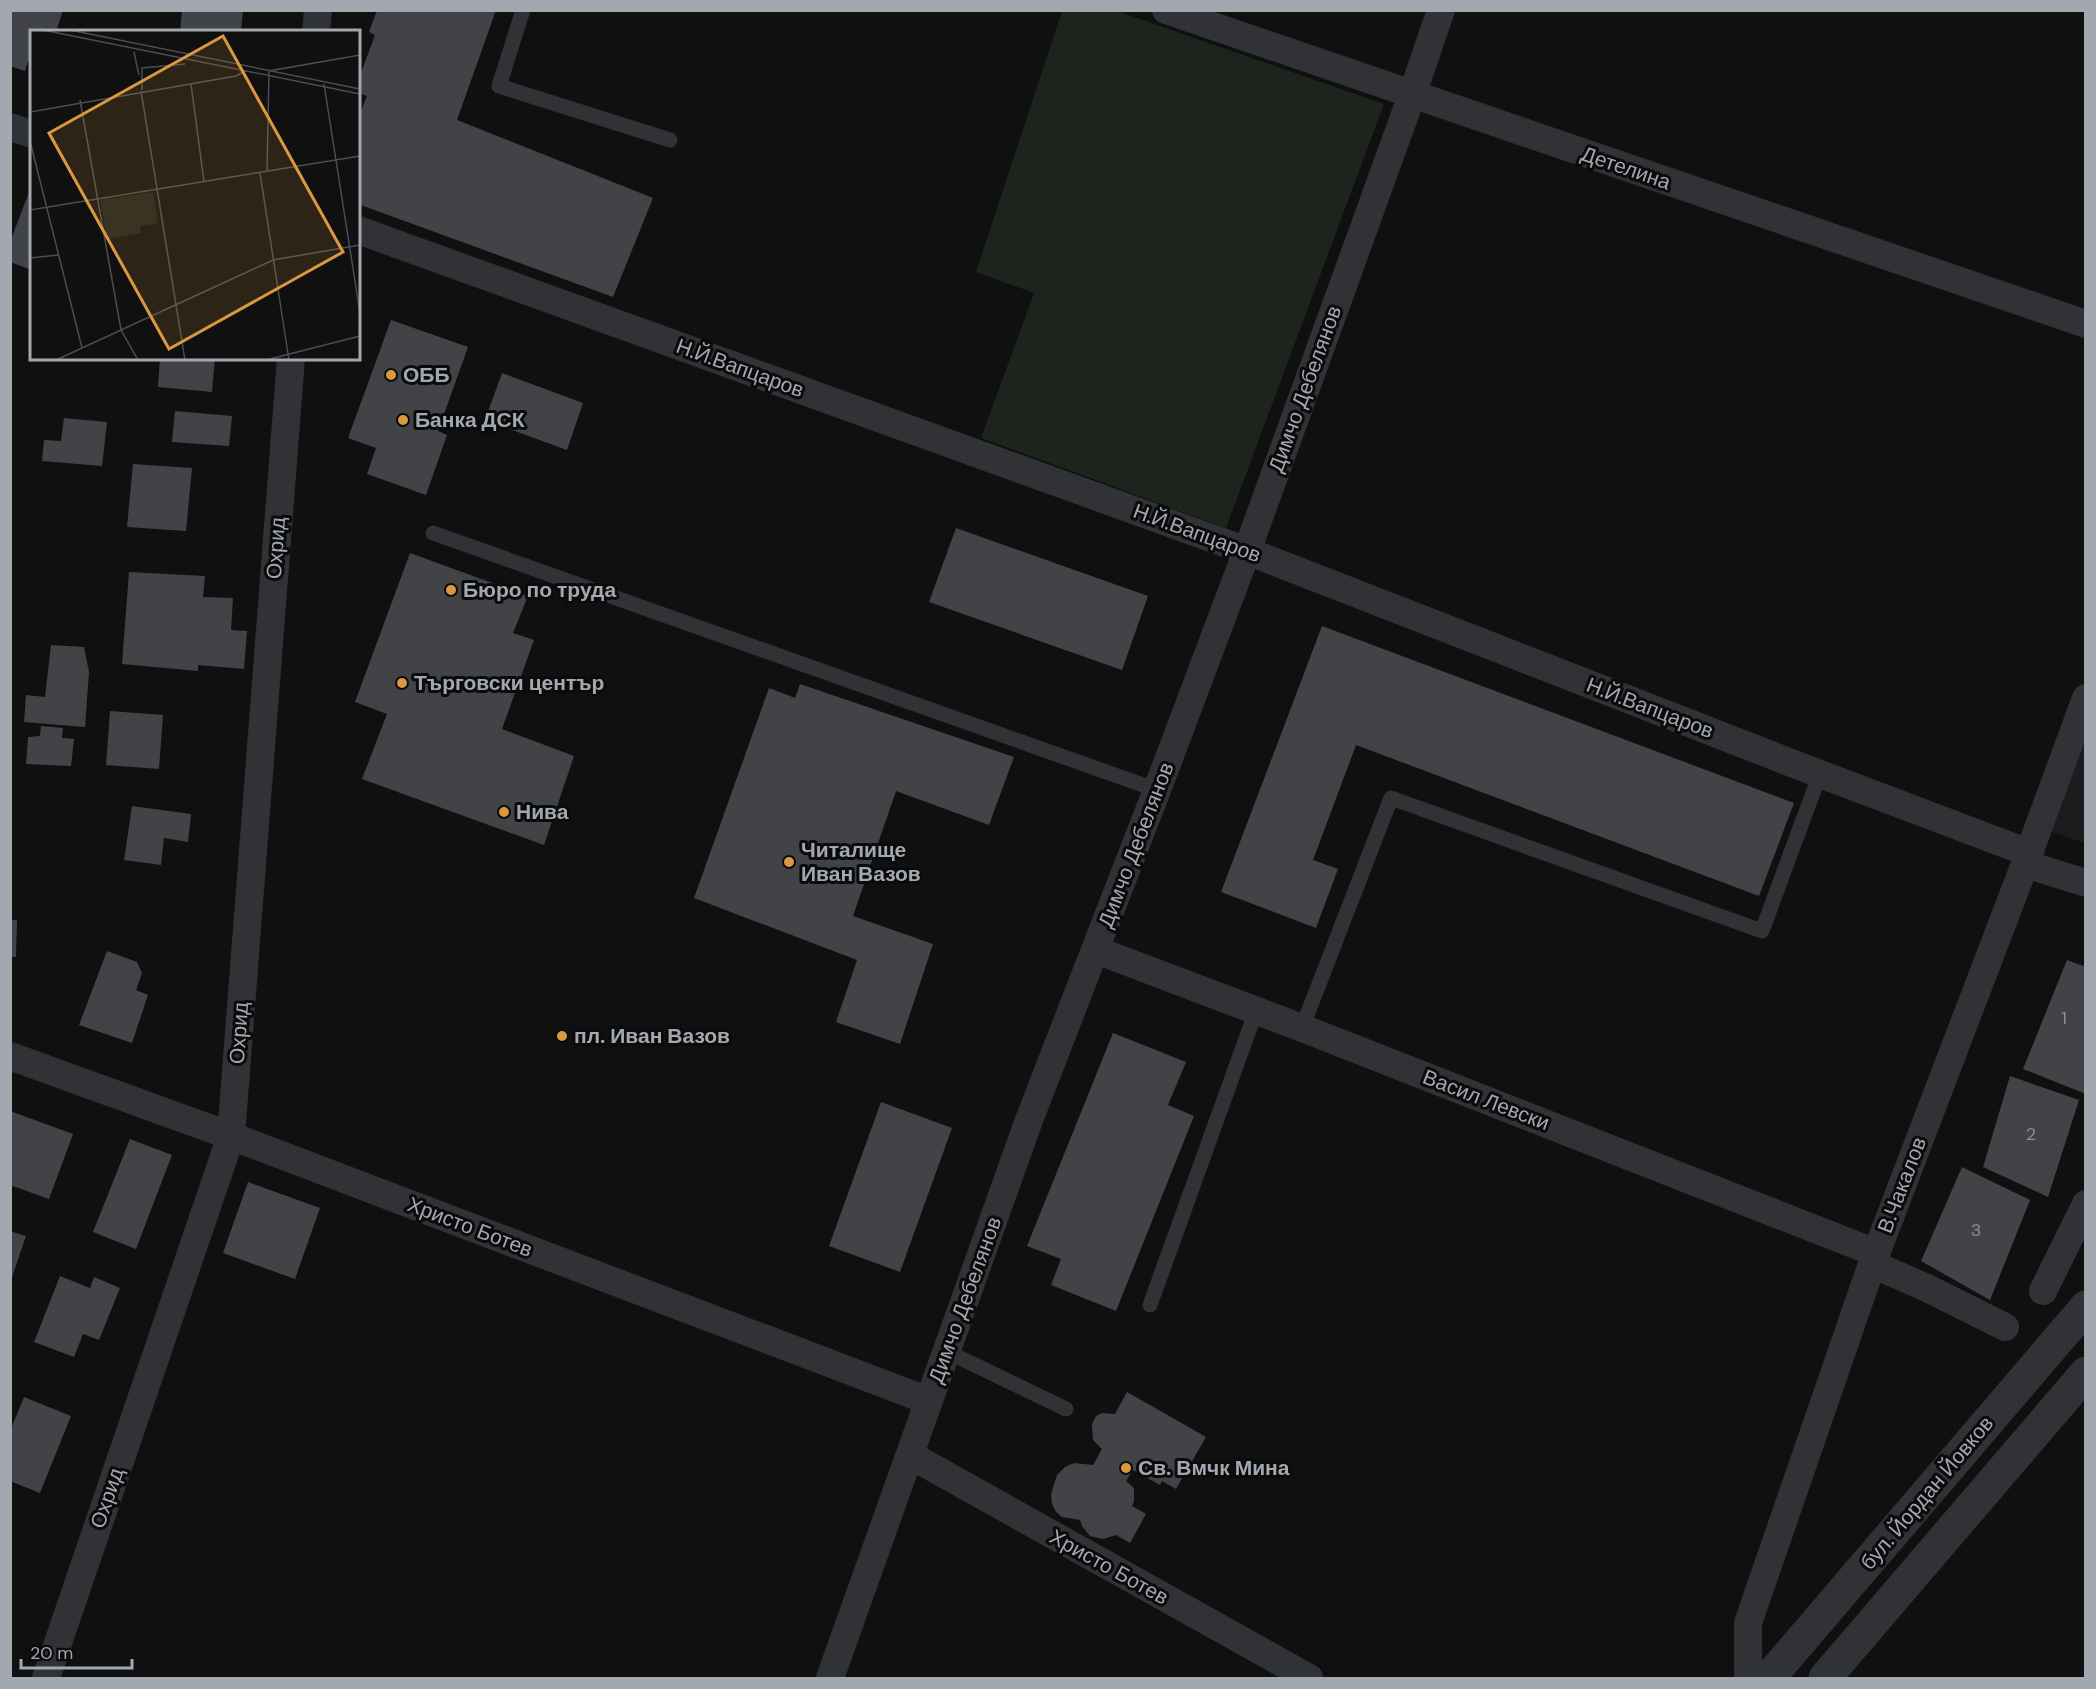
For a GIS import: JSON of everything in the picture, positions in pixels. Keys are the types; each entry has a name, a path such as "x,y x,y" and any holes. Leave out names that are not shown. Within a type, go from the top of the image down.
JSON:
{"street":[{"path":"316,30 318,10"},
{"name":"Детелина","path":"1166,10 2085,324"},
{"name":"Димчо Дебелянов","path":"830,1678 1029,1120 1247,551 1441,10"},
{"path":"10,127 30,133"},
{"name":"Н.Й.Вапцаров","path":"360,231 1247,551 1820,774 2085,883"},
{"name":"Охрид","path":"46,1678 231,1136 291,360"},
{"name":"В.Чакалов","path":"1748,1678 1748,1623 1874,1258 2027,859 2085,698"},
{"name":"Васил Левски","path":"1096,950 1302,1028 1874,1258 1927,1288 2005,1327"},
{"name":"Христо Ботев","path":"10,1056 231,1136 929,1401"},
{"path":"2043,1291 2085,1204"},
{"name":"бул. Йордан Йовков","path":"1769,1678 2085,1307"},
{"name":"бул. Йордан Йовков","path":"1825,1678 2085,1373"},
{"name":"Христо Ботев","path":"910,1455 1309,1678"}],"lane":[{"path":"523,10 499,86 670,140"},
{"path":"433,533 1157,790"},
{"path":"1302,1028 1391,798 1762,931 1820,774"},
{"path":"1150,1305 1256,1011"},
{"path":"946,1352 1066,1409"}],"shaded area":[{"path":"1062,11 1117,11 1384,104 1226,528 981,438 1034,293 976,272"},
{"path":"2085,742 2086,843 2052,832"}],"building":[{"path":"10,10 63,10 57,30 30,30 30,62 28,61 25,71 10,66"},
{"path":"182,10 243,10 241,30 180,30"},
{"path":"377,10 496,10 457,120 653,198 613,297 360,205 360,113 367,96 360,94 360,76 375,35 369,32"},
{"path":"30,190 30,269 10,262 10,242"},
{"path":"391,320 468,347 438,431 447,435 426,495 367,474 376,448 348,438"},
{"path":"160,360 215,360 212,392 158,387"},
{"path":"502,373 583,403 567,450 485,420"},
{"path":"175,411 232,416 229,446 172,442"},
{"path":"64,418 107,422 102,466 42,461 44,440 61,441"},
{"path":"133,464 192,468 186,531 127,527"},
{"path":"956,528 1148,596 1122,670 929,602"},
{"path":"410,553 528,596 513,633 534,640 502,729 574,756 544,845 362,779 387,714 355,702"},
{"path":"129,572 205,576 203,597 233,598 231,630 247,631 244,669 198,665 198,671 122,664"},
{"path":"1322,626 1794,803 1759,896 1356,745 1313,860 1338,869 1316,928 1221,892"},
{"path":"51,645 84,647 89,672 85,727 24,722 26,695 45,697"},
{"name":"Читалище Иван Вазов","path":"800,684 1014,757 989,825 896,791 853,916 933,944 900,1044 836,1022 857,960 694,898 769,688 795,698"},
{"path":"110,711 163,715 159,769 106,765"},
{"path":"41,726 63,728 62,738 74,739 71,766 26,764 28,737 40,736"},
{"path":"132,806 191,814 188,842 164,838 161,865 124,860"},
{"path":"10,920 17,920 16,957 10,957"},
{"path":"107,951 137,962 142,973 136,990 148,995 132,1043 79,1025"},
{"path":"2067,960 2086,967 2086,1094 2023,1069"},
{"path":"1113,1033 1186,1062 1168,1105 1194,1116 1116,1311 1051,1285 1061,1259 1027,1246"},
{"path":"2010,1076 2079,1100 2048,1197 1983,1167"},
{"path":"881,1102 952,1128 900,1272 829,1246"},
{"path":"10,1111 73,1134 49,1199 10,1185"},
{"path":"130,1139 172,1155 136,1249 93,1232"},
{"path":"1962,1167 2030,1200 1990,1300 1921,1261"},
{"path":"248,1182 320,1208 295,1279 223,1253"},
{"path":"10,1231 26,1236 11,1280 10,1280"},
{"path":"60,1276 90,1288 94,1277 120,1288 99,1340 83,1334 74,1357 34,1342"},
{"name":"Св. Вмчк Мина","path":"1127,1392 1206,1437 1176,1489 1162,1481 1160,1485 1133,1470 1126,1481 1134,1488 1132,1506 1146,1514 1130,1543 1116,1535 1103,1539 1090,1536 1080,1520 1062,1517 1056,1512 1051,1494 1057,1475 1065,1467 1074,1463 1093,1465 1102,1449 1093,1440 1092,1424 1096,1416 1102,1413 1115,1414"},
{"path":"24,1397 71,1416 40,1493 10,1481 10,1431"}],"place":[{"name":"ОББ","path":"391,375"},
{"name":"Банка ДСК","path":"403,420"},
{"name":"Бюро по труда","path":"451,590"},
{"name":"Търговски център","path":"402,683"},
{"name":"Нива","path":"504,812"},
{"name":"Читалище Иван Вазов","path":"789,862"},
{"name":"пл. Иван Вазов","path":"562,1036"},
{"name":"Св. Вмчк Мина","path":"1126,1468"}]}
